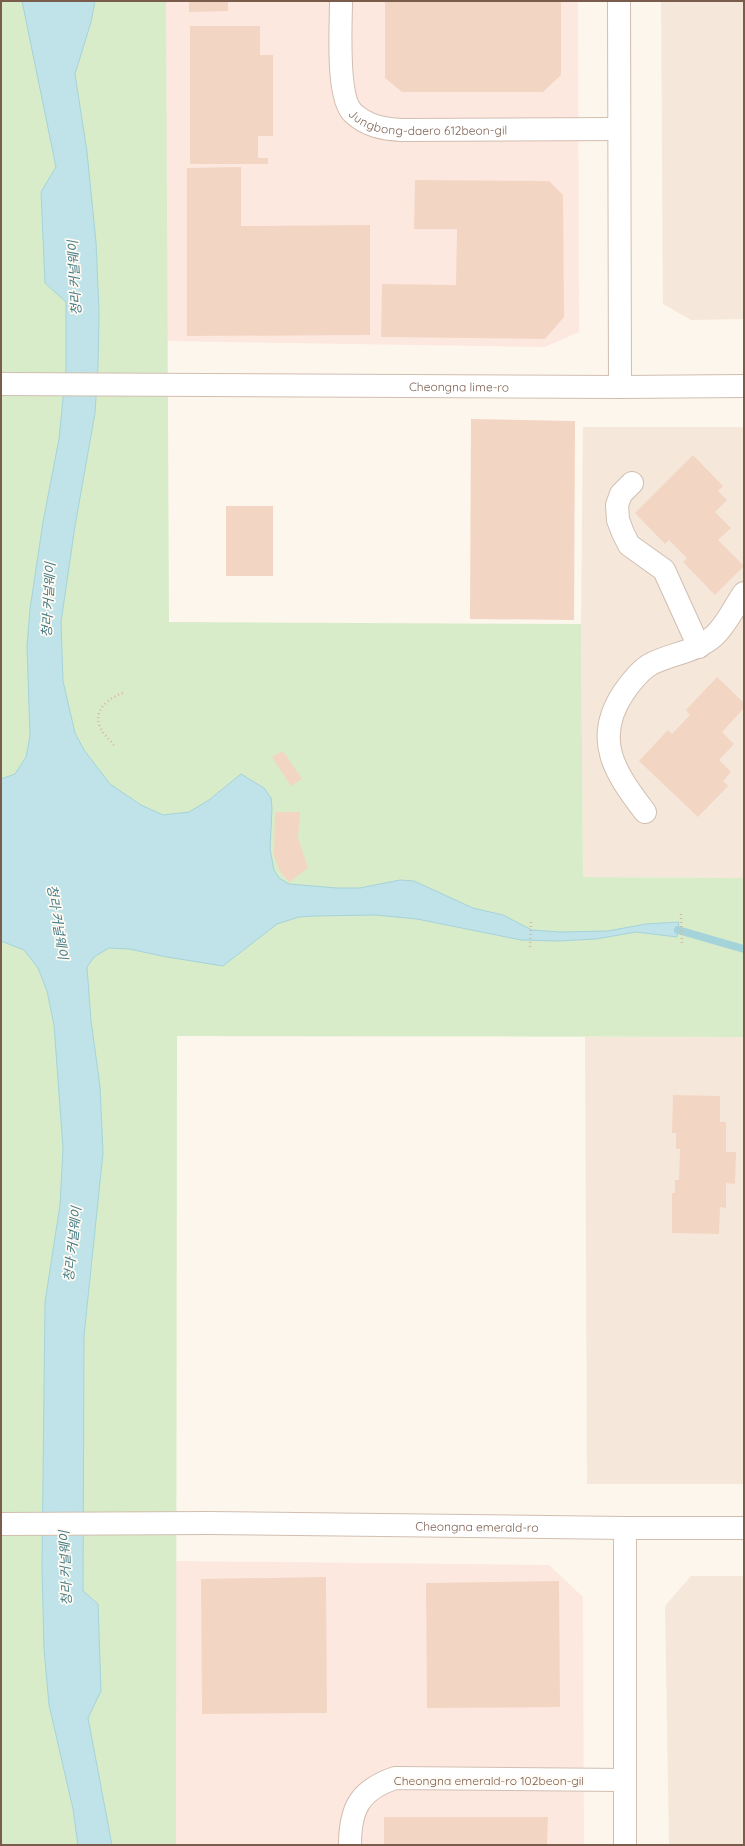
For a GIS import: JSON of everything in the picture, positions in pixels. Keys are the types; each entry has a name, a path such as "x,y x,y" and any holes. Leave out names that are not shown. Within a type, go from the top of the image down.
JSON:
{"street":[{"name":"Jungbong-daero 612beon-gil","path":"341,1 341,60 344,96 352,112 369,125 384,129 402,130 619,129"},
{"path":"619,1 620,387"},
{"name":"Cheongna lime-ro","path":"1,384 620,387 744,386"},
{"path":"632,483 621,494 617,505 618,520 629,545 664,570 699,647"},
{"path":"644,812 623,784 614,767 608,731 612,712 634,678 650,665 699,647 715,635 744,593"},
{"name":"Cheongna emerald-ro","path":"1,1524 209,1522 625,1528 744,1528"},
{"path":"625,1528 625,1845"},
{"name":"Cheongna emerald-ro 102beon-gil","path":"350,1845 352,1818 359,1801 379,1784 395,1778 625,1780"}],"path":[{"path":"114,745 99,726 99,714 104,704 113,697 125,692"},
{"path":"681,914 682,944"},
{"path":"530,947 531,921"}],"shaded area":[{"path":"166,1 578,1 579,332 545,347 167,341"},
{"path":"661,1 744,1 744,319 691,320 663,304"},
{"path":"583,427 744,427 744,878 583,877 581,624"},
{"path":"585,1037 744,1037 744,1484 587,1484"},
{"path":"172,1561 549,1565 583,1597 584,1845 173,1845"},
{"path":"691,1576 744,1576 744,1845 669,1845 665,1606"}],"green space":[{"path":"1,1 166,1 169,622 581,624 583,877 744,878 744,1037 177,1036 176,1845 1,1845"}],"water":[{"name":"청라 커널웨이","path":"22,1 95,1 91,22 75,74 87,152 96,242 99,311 98,366 95,413 75,526 61,622 63,681 75,733 84,750 110,784 141,805 163,815 189,812 209,800 241,774 264,788 271,798 270,849 274,870 279,878 289,884 337,888 360,888 400,880 414,881 473,908 503,915 532,930 560,932 608,931 646,924 679,922 677,937 636,932 596,939 558,941 521,940 417,919 376,915 299,917 277,924 223,966 129,949 109,948 94,957 87,967 91,1021 100,1086 103,1153 84,1336 83,1591 98,1604 101,1691 88,1718 112,1845 78,1845 73,1809 49,1705 44,1649 42,1567 45,1302 60,1205 63,1148 54,1025 47,991 38,968 24,950 1,941 1,779 15,774 26,757 30,736 27,646 30,609 43,522 59,439 66,369 66,302 45,283 41,192 56,167"}],"building":[{"path":"189,1 228,1 228,11 189,12"},
{"path":"385,1 561,1 561,75 543,92 402,92 385,78"},
{"path":"190,26 260,26 260,55 273,55 273,136 258,136 258,158 268,158 268,164 190,164"},
{"path":"241,167 241,226 370,225 370,335 187,336 187,168"},
{"path":"415,180 549,181 563,195 564,317 545,339 381,337 382,284 456,285 457,229 414,229"},
{"path":"471,419 575,421 574,620 470,619"},
{"path":"693,455 723,486 718,491 727,500 715,512 731,528 718,540 744,566 715,595 683,562 687,558 669,540 665,544 635,513"},
{"path":"226,506 273,506 273,576 226,576"},
{"path":"717,677 744,703 744,708 722,732 734,744 719,760 731,772 723,781 728,786 698,817 639,761 668,730 672,734 690,715 686,710"},
{"path":"283,751 302,779 291,786 272,757"},
{"path":"275,812 300,812 298,838 308,868 289,882 280,871 274,856"},
{"path":"673,1095 720,1096 720,1122 726,1122 726,1152 736,1152 735,1184 726,1183 726,1208 720,1207 719,1234 672,1233 672,1193 675,1193 675,1180 679,1180 680,1149 676,1149 676,1133 672,1133"},
{"path":"326,1577 327,1713 202,1714 201,1579"},
{"path":"559,1581 560,1707 427,1708 426,1583"},
{"path":"384,1817 548,1817 547,1845 384,1845"}],"waterway":[{"path":"678,930 744,949"}]}
